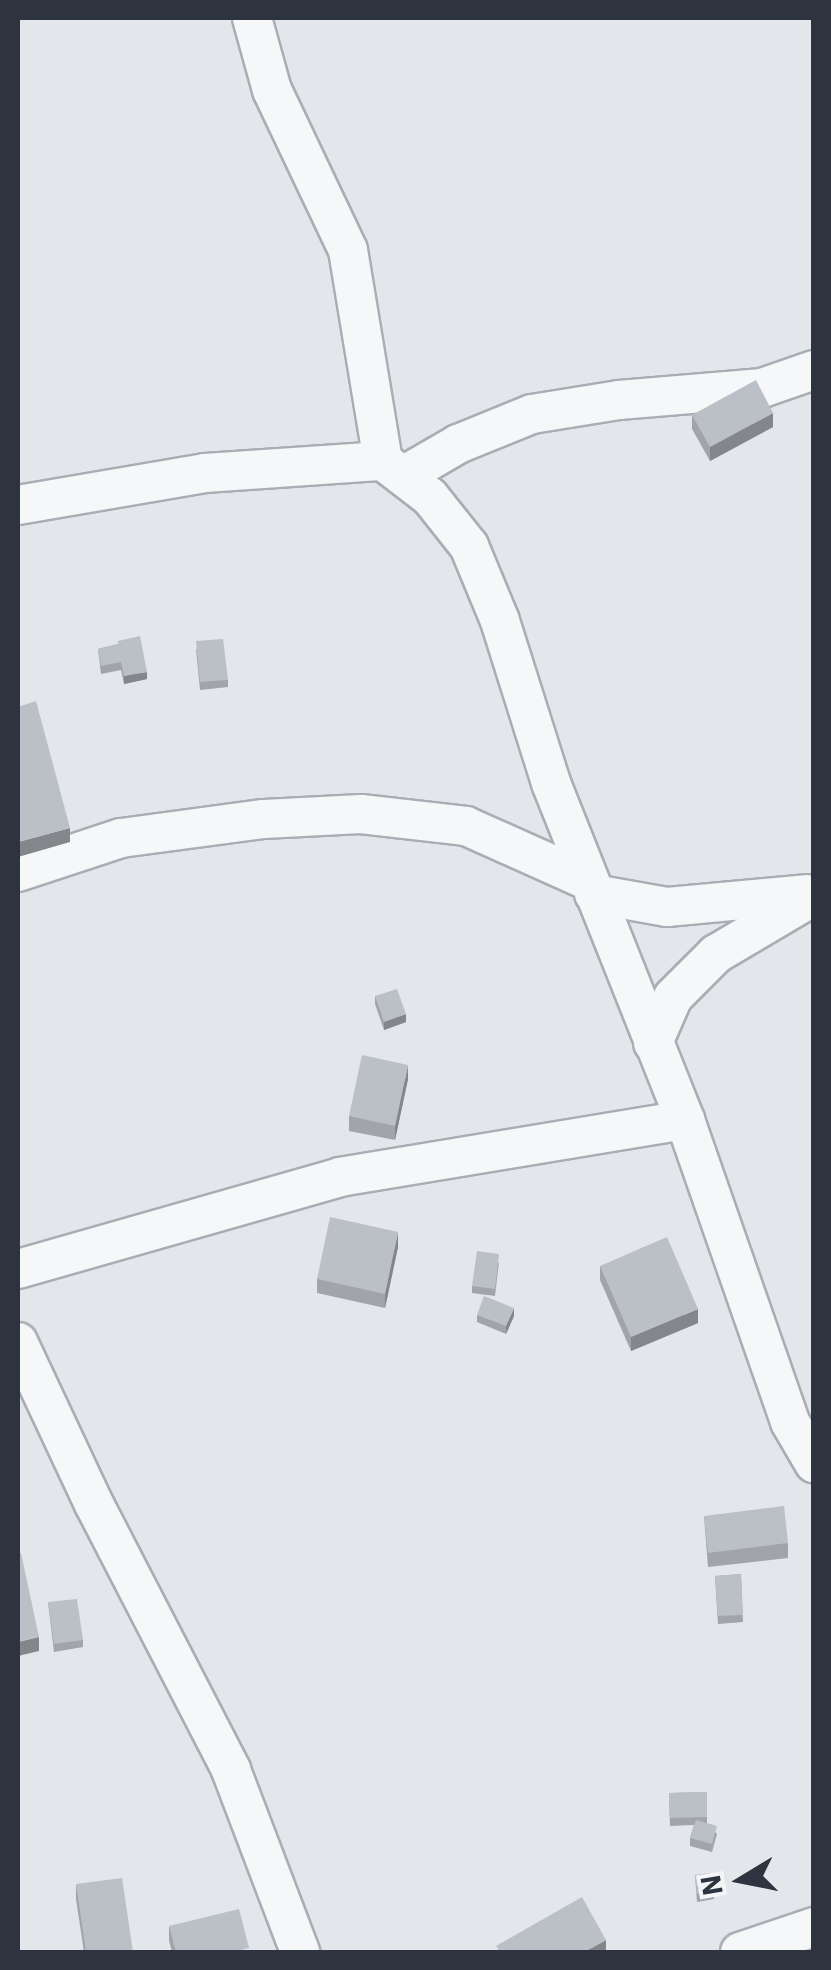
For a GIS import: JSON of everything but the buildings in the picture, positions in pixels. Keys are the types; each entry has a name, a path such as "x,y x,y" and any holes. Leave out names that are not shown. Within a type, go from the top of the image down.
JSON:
{"street":[{"path":"252,18 272,90 348,250 393,469 430,496 469,546 500,621 551,783 685,1120 790,1422 814,1463"},
{"path":"18,505 205,474 393,469 532,414 619,400 762,388 814,370"},
{"path":"18,872 120,838 264,819 361,814 466,826 634,904 667,907 814,894"},
{"path":"654,1043 673,997 716,954 814,894"},
{"path":"18,1269 340,1177 685,1120"},
{"path":"18,1342 94,1504 230,1770 300,1952"},
{"path":"740,1952 814,1927"}]}
